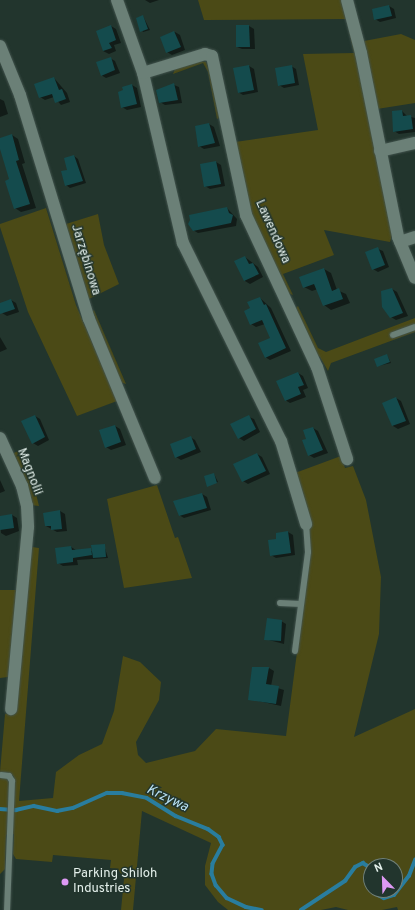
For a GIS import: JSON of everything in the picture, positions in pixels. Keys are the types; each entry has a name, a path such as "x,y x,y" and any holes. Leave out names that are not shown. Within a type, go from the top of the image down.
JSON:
{"street":[{"path":"117,0 143,73 183,243 281,441 298,492 306,524"},
{"path":"347,0 361,53 400,242 415,278"},
{"name":"Jarzębinowa","path":"0,46 20,95 89,319 155,478"},
{"name":"Lawendowa","path":"143,73 205,54 212,56 246,214 317,367 346,459"},
{"path":"380,151 415,143"},
{"path":"400,242 415,237"},
{"name":"Magnolii","path":"0,438 22,486 27,506 28,527 11,709"}],"lane":[{"path":"393,335 415,327"},
{"path":"295,651 308,552 306,524"},
{"path":"280,603 301,604"},
{"path":"1,775 9,776 12,781 7,910"},
{"path":"0,880 8,881"}],"shaded area":[{"path":"198,0 344,0 393,232 390,242 324,230 334,255 283,274 293,295 288,293 249,212 235,142 318,130 303,54 354,53 346,19 204,20"},
{"path":"401,34 415,40 415,103 377,109 364,41"},
{"path":"200,61 206,62 215,87 220,117 217,119 208,72 203,63 173,74 175,69"},
{"path":"46,208 76,305 117,401 77,416 28,312 0,227 0,224"},
{"path":"98,214 104,245 119,284 89,299 66,224"},
{"path":"298,306 318,348 326,352 415,318 415,325 391,335 392,338 415,330 415,332 331,363 328,371 320,357 314,353 296,308"},
{"path":"94,310 126,384 120,382 91,313"},
{"path":"18,451 34,486 39,506 31,505 12,454"},
{"path":"341,456 345,468 353,466 366,500 381,577 379,634 354,737 415,709 415,910 398,910 397,907 382,910 348,910 336,907 321,910 228,910 218,902 205,885 205,866 211,843 142,811 133,910 121,910 124,879 118,869 110,868 111,860 53,855 52,862 16,859 13,854 14,834 6,835 5,869 0,874 0,776 6,778 9,782 13,798 14,777 10,773 0,772 5,714 14,711 29,550 32,547 39,548 19,801 53,798 56,772 79,755 102,744 114,711 123,656 140,662 161,682 159,700 136,742 138,755 146,763 195,751 216,729 286,736 310,553 308,523 295,473"},
{"path":"157,485 175,538 178,537 192,578 124,588 107,499"},
{"path":"20,546 22,547 8,677 0,678 0,590 16,590"}],"building":[{"path":"389,5 392,16 374,20 372,9"},
{"path":"143,15 148,29 140,32 136,18"},
{"path":"111,25 116,40 109,43 112,48 103,51 96,31"},
{"path":"236,25 249,25 250,47 236,47"},
{"path":"174,31 181,47 166,53 160,37"},
{"path":"111,57 115,70 101,76 96,62"},
{"path":"249,65 254,90 238,93 233,68"},
{"path":"292,65 295,83 278,86 275,68"},
{"path":"54,77 59,90 62,89 66,99 55,103 52,94 39,98 34,84"},
{"path":"174,83 178,100 159,103 156,90"},
{"path":"132,84 137,104 121,108 118,92 123,90 122,87"},
{"path":"402,110 403,116 411,115 413,129 393,132 392,111"},
{"path":"209,123 215,143 198,147 195,126"},
{"path":"12,134 19,160 16,161 30,204 14,209 5,181 9,179 0,149 0,138"},
{"path":"74,155 83,181 65,186 61,171 67,170 64,158"},
{"path":"216,161 221,184 204,187 200,164"},
{"path":"227,207 229,213 233,215 231,223 193,231 188,224 190,220 189,215"},
{"path":"378,247 385,265 372,270 365,252"},
{"path":"245,256 249,264 253,263 259,274 244,281 234,261"},
{"path":"324,268 332,291 339,288 343,299 323,306 314,284 303,288 299,277"},
{"path":"392,288 403,313 390,318 382,307 381,291"},
{"path":"260,297 264,305 266,304 286,348 265,358 258,343 270,338 262,320 250,325 244,311 250,308 247,302"},
{"path":"11,299 15,309 0,314 0,303"},
{"path":"387,354 390,362 377,367 374,359"},
{"path":"298,372 304,385 298,387 301,394 285,401 276,381"},
{"path":"396,397 406,421 392,426 382,403"},
{"path":"35,415 45,437 32,444 21,421"},
{"path":"249,415 256,429 238,439 230,424"},
{"path":"115,425 121,442 105,448 99,430"},
{"path":"313,427 323,450 308,456 302,440 306,439 303,430"},
{"path":"191,436 196,449 175,458 170,444"},
{"path":"257,453 266,471 242,482 233,464"},
{"path":"214,473 217,483 207,487 204,476"},
{"path":"202,493 207,508 179,516 173,501"},
{"path":"60,510 62,529 51,530 51,526 45,526 43,513"},
{"path":"12,514 14,528 0,530 0,516"},
{"path":"288,531 291,553 270,556 268,540 276,539 276,533"},
{"path":"105,544 106,557 93,558 91,545"},
{"path":"71,546 72,550 91,548 92,555 73,558 73,562 57,564 55,548"},
{"path":"267,618 282,620 281,641 264,640"},
{"path":"252,667 269,667 266,684 279,686 276,704 248,700"}],"waterway":[{"name":"Krzywa","path":"0,809 16,810 34,806 57,811 73,808 107,793 122,793 147,798 176,816 208,829 219,837 223,845 213,864 212,874 216,885 227,898 246,907 262,910"},
{"name":"Krzywa","path":"403,884 409,876 415,860"},
{"name":"Krzywa","path":"301,910 345,881 355,867 363,863"}],"place":[{"name":"Parking Shiloh Industries","path":"65,882"}]}
